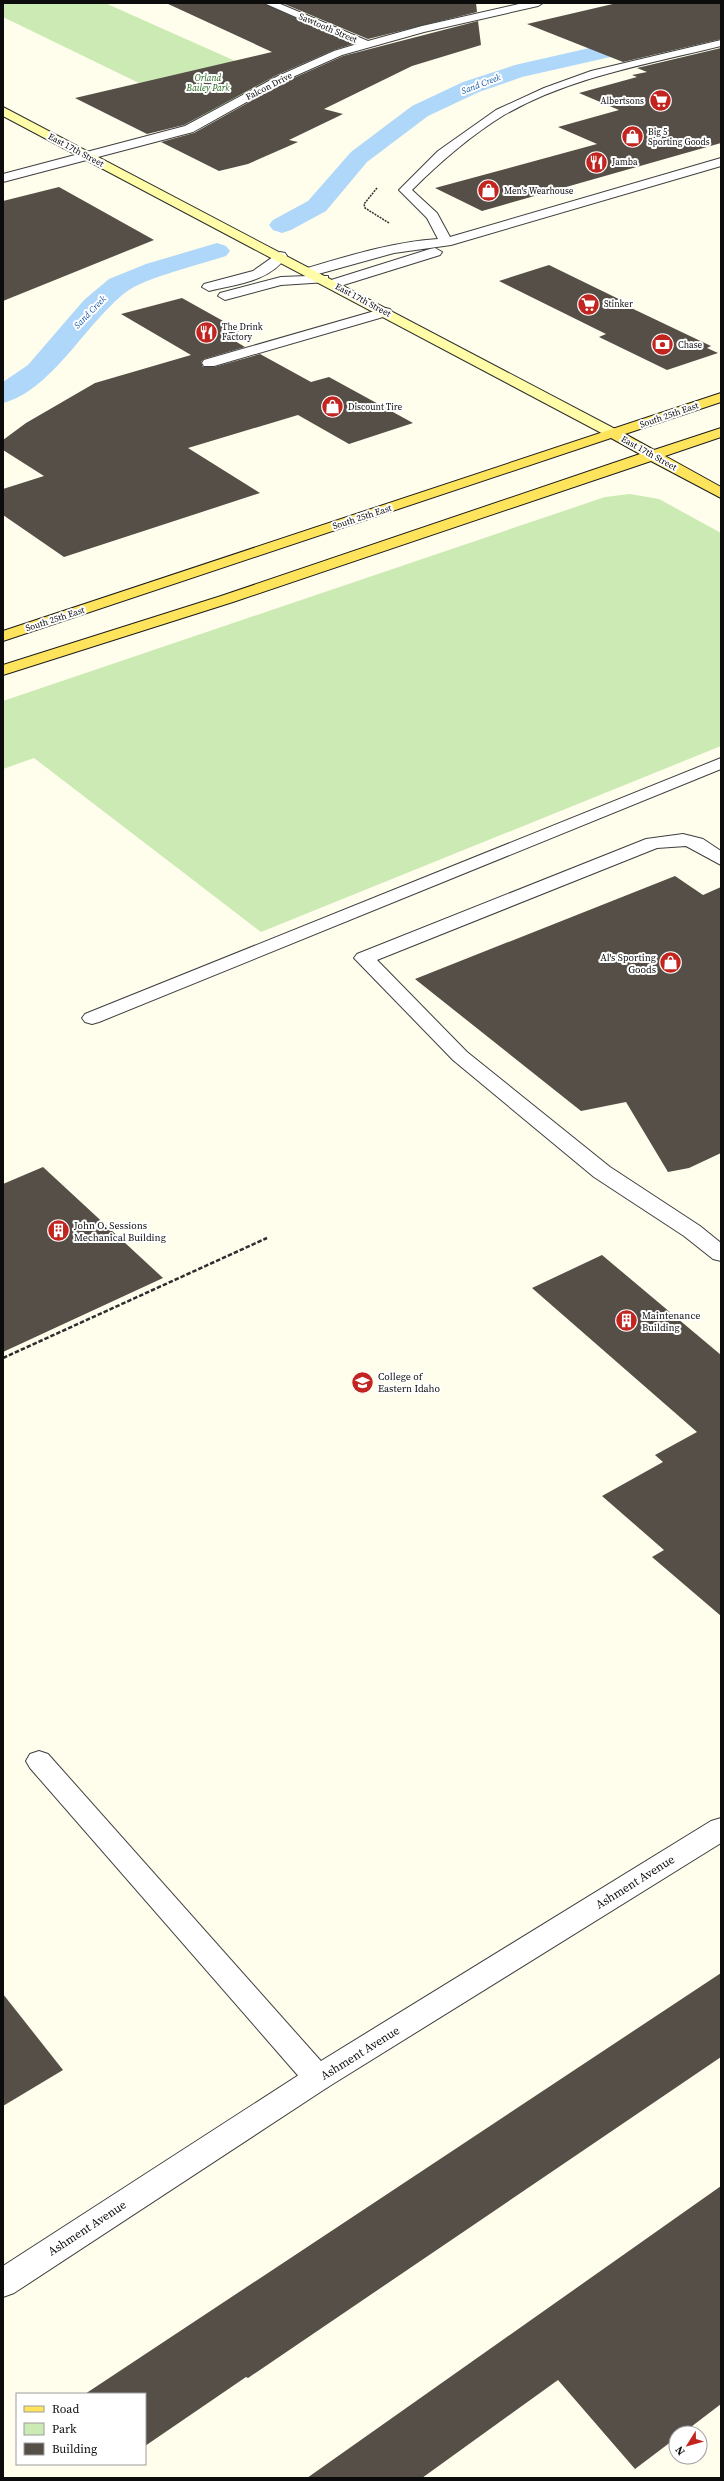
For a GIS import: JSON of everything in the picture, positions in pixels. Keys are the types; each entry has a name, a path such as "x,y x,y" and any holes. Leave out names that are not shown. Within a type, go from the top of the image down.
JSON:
{"main road":[{"name":"East 17th Street","path":"3,111 386,312 721,493"},
{"name":"South 25th East","path":"3,636 614,434 721,397"},
{"path":"3,670 226,599 721,432"}],"street":[{"name":"Sawtooth Street","path":"269,3 366,44"},
{"name":"Falcon Drive","path":"3,178 189,129 282,78 338,53 463,18 538,3"},
{"path":"446,242 432,216 405,190 442,154 500,113 548,90 595,73 721,43"},
{"path":"309,272 395,248 420,243 446,242 721,162"},
{"path":"225,296 281,281 327,281 425,256 437,252 446,242"},
{"path":"209,287 260,272 276,263 280,256"},
{"path":"209,363 386,312"},
{"path":"92,1018 721,763"},
{"path":"721,860 694,841 673,839 653,843 364,958 466,1061 602,1172 692,1231 721,1254"},
{"path":"39,1761 318,2078"},
{"name":"Ashment Avenue","path":"3,2283 318,2078 721,1830"}],"path":[{"path":"3,1358 267,1238"}],"green space":[{"name":"Orland Bailey Park","path":"3,3 105,3 278,80 209,117 3,17"},
{"path":"630,494 659,499 721,533 721,746 261,932 34,758 3,769 3,701 605,497"}],"building":[{"path":"166,3 263,3 353,44 334,50 277,75 184,125 147,134 75,98 272,52"},
{"path":"282,3 476,3 477,12 368,39"},
{"path":"617,3 721,3 721,39 623,62 527,24"},
{"path":"478,21 481,45 412,66 324,109 343,114 289,140 298,142 248,164 219,171 161,142 194,133 287,81 343,56"},
{"path":"721,48 721,143 482,211 435,188 597,144 558,127 619,110 579,93 637,77 632,75 647,72 637,68"},
{"path":"59,187 154,240 3,301 3,201"},
{"path":"549,265 631,305 627,306 711,346 707,348 718,353 667,370 599,337 606,334 499,281"},
{"path":"182,298 241,331 225,335 245,347 204,359 201,362 203,367 214,367 260,354 311,382 329,377 413,423 349,444 298,415 188,448 260,493 64,557 3,515 3,489 44,476 3,450 3,440 26,423 95,383 191,355 121,314"},
{"path":"675,876 703,895 721,887 721,1153 689,1168 668,1172 626,1102 581,1111 415,979"},
{"name":"John O. Sessions Mechanical Building","path":"43,1167 163,1278 3,1352 3,1184"},
{"path":"602,1255 721,1355 721,1616 652,1557 664,1550 602,1496 663,1462 655,1455 697,1432 532,1288"},
{"path":"721,1973 721,2057 248,2378 246,2377 146,2445 146,2393 87,2393"},
{"path":"3,1994 63,2070 3,2106"},
{"path":"721,2186 721,2404 693,2425 668,2425 668,2444 635,2469 558,2380 422,2478 307,2478"}],"waterway":[{"name":"Sand Creek","path":"282,225 317,206 336,186 359,157 420,111 471,87 515,72 721,25"},
{"name":"Sand Creek","path":"3,395 38,371 93,306 118,285 155,270 217,251"}],"place":[{"name":"Albertsons","path":"660,101"},
{"name":"Big 5 Sporting Goods","path":"632,137"},
{"name":"Jamba","path":"596,162"},
{"name":"Men's Wearhouse","path":"488,191"},
{"name":"Stinker","path":"588,304"},
{"name":"The Drink Factory","path":"206,332"},
{"name":"Chase","path":"663,345"},
{"name":"Discount Tire","path":"333,407"},
{"name":"Al's Sporting Goods","path":"671,963"},
{"name":"John O. Sessions Mechanical Building","path":"58,1231"},
{"name":"Maintenance Building","path":"626,1321"},
{"name":"College of Eastern Idaho","path":"362,1382"}]}
